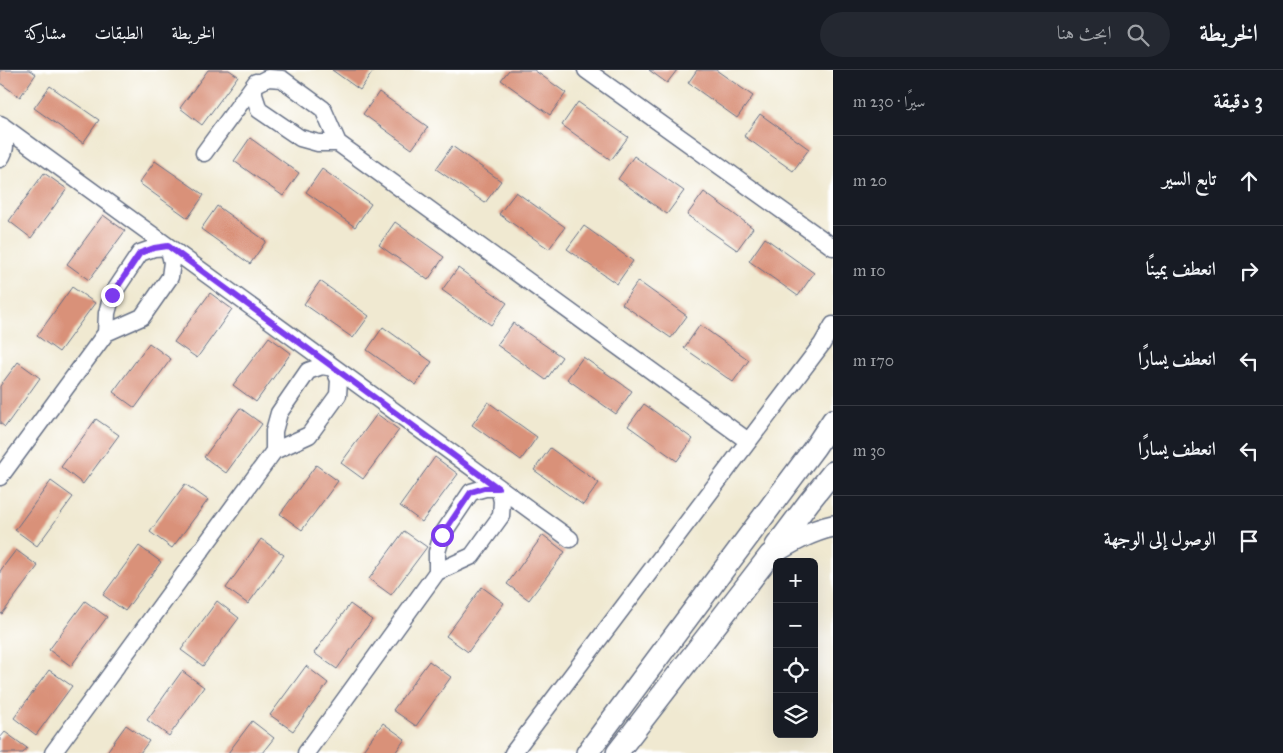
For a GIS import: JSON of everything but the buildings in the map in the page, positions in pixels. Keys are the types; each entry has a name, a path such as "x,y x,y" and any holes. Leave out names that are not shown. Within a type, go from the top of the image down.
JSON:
{"main road":[{"path":"587,753 815,447 833,420"},
{"path":"815,447 833,432"},
{"path":"616,753 833,472"},
{"path":"770,555 801,536 821,528 833,526"}],"street":[{"path":"204,153 264,70"},
{"path":"586,70 833,247"},
{"path":"254,85 268,78 282,79 323,109 338,143 748,441"},
{"path":"254,85 254,95 259,110 300,138 318,144 338,143"},
{"path":"0,159 4,153 5,138 1,125"},
{"path":"1,125 570,539"},
{"path":"0,477 106,333 142,317 170,277 172,262 168,246"},
{"path":"106,333 107,313 112,295 140,253 168,246"},
{"path":"513,753 822,344 833,325"},
{"path":"274,451 274,431 279,413 308,371 322,366 334,368"},
{"path":"53,753 274,451 309,435 338,395 339,380 334,368"},
{"path":"437,572 437,552 442,535 471,492 484,488 498,488"},
{"path":"306,753 437,572 472,556 501,516 502,502 498,488"}],"route":[{"path":"112,295 140,253 168,246 498,488 484,488 471,492 442,535"}]}
